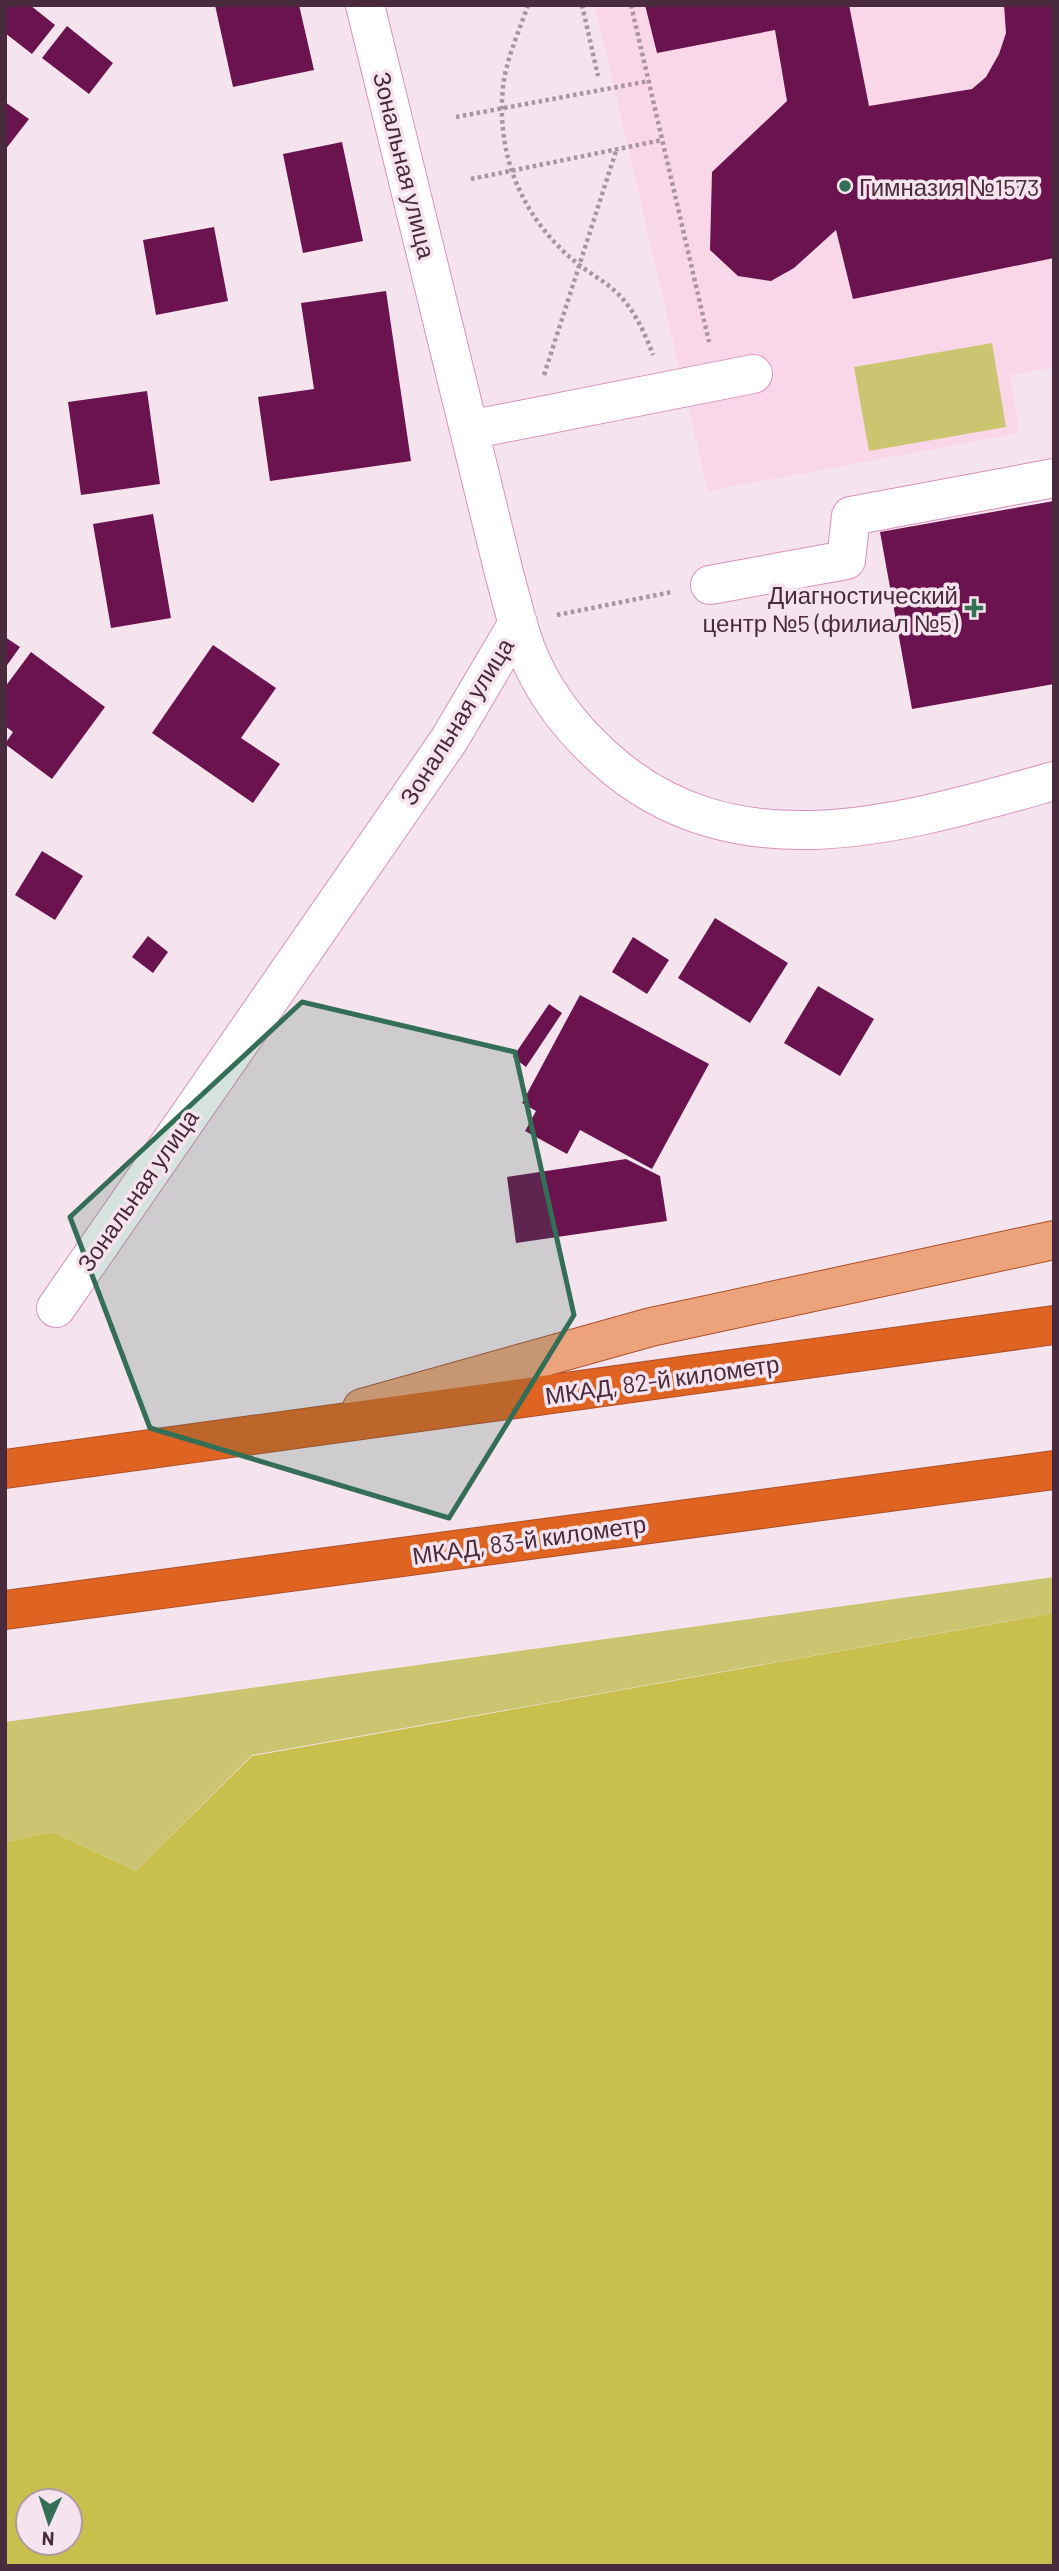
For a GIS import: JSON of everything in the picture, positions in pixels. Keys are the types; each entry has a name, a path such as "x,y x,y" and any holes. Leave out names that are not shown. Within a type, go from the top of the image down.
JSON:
{"highway":[{"name":"МКАД, 82-й километр","path":"270,1433 1054,1325"},
{"path":"5,1469 270,1433"},
{"name":"МКАД, 83-й километр","path":"5,1610 1054,1470"},
{"path":"833,1500 1054,1486"}],"main road":[{"path":"270,1433 651,1327 1054,1240"}],"street":[{"name":"Зональная улица","path":"55,1308 449,740 518,623 365,5"},
{"path":"469,430 736,377"},
{"path":"710,584 846,560 850,516 1054,478"},
{"path":"518,623 526,650 542,683 561,712 590,745 617,770 650,791 679,807 712,817 788,831 870,827 923,818 1054,781"},
{"path":"1009,1248 1054,1226"}],"path":[{"path":"528,5 509,59 502,108 505,142 512,170 526,207 546,237 579,266 617,292 638,321 665,391"},
{"path":"582,5 598,76"},
{"path":"631,5 662,140 736,377"},
{"path":"456,117 649,81"},
{"path":"471,178 662,140"},
{"path":"530,416 616,151"},
{"path":"518,623 710,584"}],"highlighted area":[{"path":"302,1002 515,1052 574,1315 449,1518 150,1428 70,1217"}],"shaded area":[{"name":"Гимназия №1573","path":"595,5 1054,5 1054,367 1010,375 1019,433 708,491"},
{"path":"992,343 1006,427 869,451 854,367"},
{"path":"1054,1577 1054,1613 252,1755 136,1871 52,1832 5,1842 5,1722"},
{"path":"1054,1613 1054,2566 5,2566 5,1842 52,1832 136,1871 252,1756"}],"building":[{"path":"5,5 30,5 55,25 32,54 5,33"},
{"path":"215,5 299,5 314,70 233,87"},
{"path":"645,5 849,5 869,106 972,89 986,77 999,54 1006,33 1004,5 1054,5 1054,258 853,299 836,230 794,268 771,281 738,276 710,250 712,172 787,101 775,30 657,53"},
{"path":"67,26 113,63 89,94 42,58"},
{"path":"5,102 29,119 5,150"},
{"path":"342,142 363,241 303,253 283,154"},
{"path":"214,227 228,301 156,315 143,240"},
{"path":"386,291 411,461 270,481 258,397 314,389 301,303"},
{"path":"147,391 160,484 81,495 68,402"},
{"name":"Диагностический центр №5 (филиал №5)","path":"1054,501 1054,684 912,709 880,532"},
{"path":"153,514 171,618 111,628 93,524"},
{"path":"5,637 20,647 5,668"},
{"path":"213,645 276,688 241,738 280,764 253,803 152,733"},
{"path":"31,652 105,707 52,779 5,744 13,732 5,726 5,687"},
{"path":"42,851 83,876 55,920 15,895"},
{"path":"715,918 788,963 750,1023 678,978"},
{"path":"148,936 168,952 153,973 132,957"},
{"path":"633,937 669,960 647,994 612,972"},
{"path":"818,986 874,1019 840,1076 784,1043"},
{"path":"580,995 709,1064 652,1169 580,1130 567,1154 525,1131 536,1111 522,1103"},
{"path":"549,1004 562,1013 526,1067 513,1057"},
{"path":"626,1159 660,1176 667,1221 516,1243 507,1177"}],"place":[{"name":"Гимназия №1573","path":"845,186"},
{"name":"Диагностический центр №5 (филиал №5)","path":"974,608"}]}
